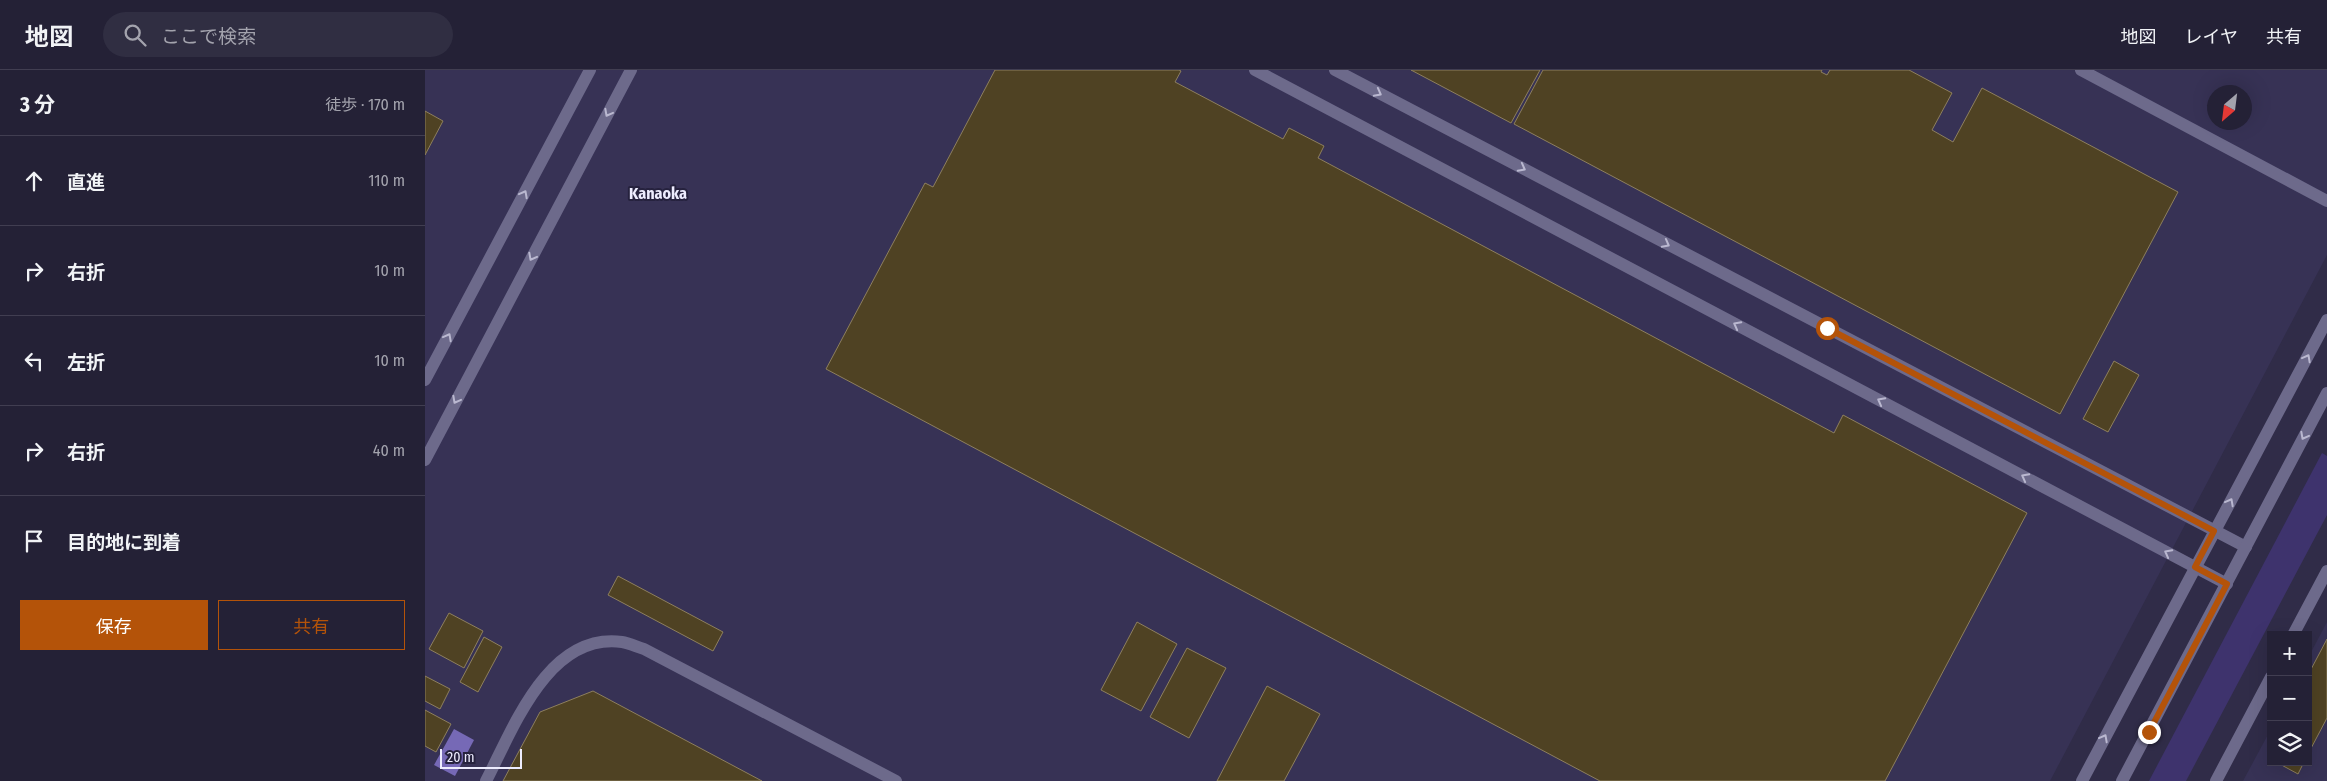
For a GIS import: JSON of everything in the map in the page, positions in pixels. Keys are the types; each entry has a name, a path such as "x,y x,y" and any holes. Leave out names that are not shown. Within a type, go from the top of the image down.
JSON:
{"street":[{"path":"425,460 631,70"},
{"path":"1255,70 2227,584"},
{"path":"1335,70 2246,548"},
{"path":"2081,70 2327,201"},
{"path":"425,380 588,71"},
{"path":"2082,781 2327,320"},
{"path":"2123,781 2327,393"},
{"path":"2295,631 2327,571"},
{"path":"486,781 530,697 544,677 567,656 592,644 621,642 644,649 895,781"},
{"path":"2216,781 2267,685"}],"shaded area":[{"path":"425,70 2327,70 2327,255 2050,781 425,781"},
{"path":"2322,453 2327,456 2327,515 2186,781 2149,781"},
{"path":"2327,622 2327,781 2243,781 2267,736 2267,766 2312,766 2312,650"},
{"path":"454,729 474,740 455,776 434,765"}],"building":[{"path":"995,70 1179,70 1181,71 1175,82 1283,139 1289,128 1324,146 1318,158 1834,433 1843,415 2027,513 1885,781 1600,781 826,369 925,183 933,187"},
{"path":"1411,70 1540,70 1511,123"},
{"path":"1543,70 1822,70 1821,72 1827,75 1830,70 1909,70 1952,93 1932,130 1953,142 1982,88 2178,192 2060,414 1514,124"},
{"path":"425,111 443,121 425,155"},
{"path":"2114,361 2139,375 2108,432 2083,419"},
{"path":"618,576 723,632 713,651 608,595"},
{"path":"449,613 483,631 464,668 429,649"},
{"path":"1137,622 1177,644 1141,711 1101,690"},
{"path":"484,637 502,647 478,692 460,682"},
{"path":"2327,639 2327,718 2312,746 2312,676 2312,667"},
{"path":"1187,648 1226,668 1189,738 1150,717"},
{"path":"425,676 450,689 440,709 425,701"},
{"path":"1267,686 1320,714 1284,781 1217,781"},
{"path":"593,691 762,781 503,781 540,712"},
{"path":"425,710 451,724 436,752 425,746"},
{"path":"2283,766 2302,766 2298,774"}],"district":[{"name":"Kanaoka","path":"658,193"}],"route":[{"path":"1827,328 2214,531 2195,567 2227,584 2149,732"}]}
